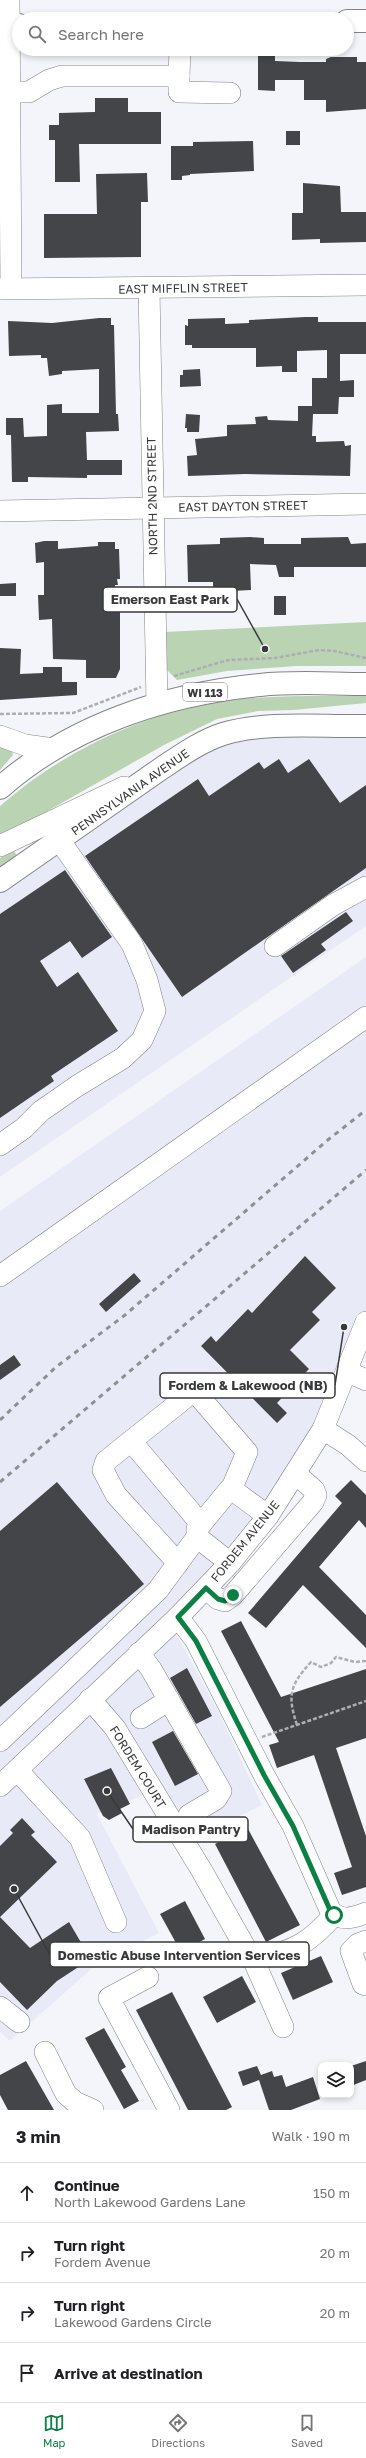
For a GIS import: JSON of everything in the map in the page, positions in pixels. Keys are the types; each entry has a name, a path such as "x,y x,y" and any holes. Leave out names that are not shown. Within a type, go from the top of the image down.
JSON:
{"main road":[{"path":"354,21 366,21"},
{"name":"WI 113","path":"0,788 54,749 103,724 157,704 205,692 262,684 366,684"},
{"name":"PENNSYLVANIA AVENUE","path":"0,881 60,841 162,768 187,752 222,734 254,728 366,726"}],"street":[{"path":"6,289 5,159 10,92 9,0"},
{"path":"180,56 179,92 230,93"},
{"path":"10,92 29,92 50,80 62,76 179,76"},
{"name":"EAST MIFFLIN STREET","path":"6,289 149,289 366,285"},
{"name":"NORTH 2ND STREET","path":"149,289 152,508 157,704"},
{"name":"EAST DAYTON STREET","path":"0,511 366,504"},
{"path":"0,736 25,745 54,749"},
{"path":"0,846 162,768"},
{"path":"0,1145 71,1090 123,1058 142,1040 155,1011 148,980 132,944 60,841"},
{"path":"275,946 333,905 366,887"},
{"path":"0,1276 366,1017"},
{"name":"FORDEM AVENUE","path":"0,1786 90,1698 178,1617 230,1563 268,1516 357,1376 366,1322"},
{"path":"0,1741 158,1590 178,1563 199,1530 229,1490 231,1490 246,1452 196,1392 193,1392 106,1461 103,1470 116,1495 178,1563"},
{"path":"323,1429 348,1445 366,1461"},
{"path":"131,1441 199,1530 230,1563"},
{"path":"206,1588 218,1599 225,1601 233,1595 313,1502 316,1495 314,1490 296,1474"},
{"path":"231,1490 268,1516"},
{"path":"178,1617 196,1641 264,1775 293,1826 330,1910 334,1915 348,1919 366,1913"},
{"path":"139,1653 169,1700 220,1791 216,1799 189,1814"},
{"name":"FORDEM COURT","path":"90,1698 116,1728 253,1959 283,2026"},
{"path":"140,1718 169,1700"},
{"path":"17,1770 80,1838 116,1922"},
{"path":"253,1959 270,1956 303,1944 315,1936 334,1915"},
{"path":"366,1941 358,1944 351,1951 362,1984 366,1985"},
{"path":"148,1977 109,1998 169,2110"},
{"path":"0,2007 19,2022"},
{"path":"45,2052 66,2094 75,2102 93,2110"}],"path":[{"path":"297,1725 292,1704 292,1689 295,1681 311,1662 321,1667 331,1663 336,1657 355,1662 366,1661"},
{"path":"262,1737 366,1701"}],"shaded area":[{"path":"366,726 366,926 0,1177 0,881 222,734"},
{"path":"366,957 366,1322 323,1429 171,1624 220,1715 262,1805 184,1843 153,1791 97,1814 159,1933 96,1965 10,2041 0,2032 0,1211"}],"green space":[{"path":"366,622 366,666 297,666 227,671 177,680 167,670 164,632"},
{"path":"366,696 366,703 294,710 258,711 217,719 164,745 0,838 0,806 51,767 108,736 138,724 169,713 200,705 232,700 282,697"},
{"path":"0,743 12,751 13,755 0,770"},
{"path":"14,851 17,856 0,868 0,858"}],"building":[{"path":"258,56 275,56 275,61 300,62 326,62 326,59 331,57 357,57 357,62 366,62 366,109 326,112 326,100 304,100 304,80 275,80 275,91 258,90"},
{"path":"95,98 128,98 128,112 161,112 161,144 79,144 80,182 55,182 55,140 49,140 49,125 59,125 59,113 95,112"},
{"path":"286,131 300,131 300,145 286,145"},
{"path":"253,141 254,171 190,174 182,176 182,180 171,180 171,146 193,146 193,142"},
{"path":"147,173 148,202 141,202 141,257 44,258 44,214 97,214 96,174"},
{"path":"303,183 340,186 341,212 366,212 366,242 320,243 320,239 292,240 292,213 303,213"},
{"path":"318,317 318,322 366,322 366,354 340,354 340,381 354,380 354,397 339,397 338,414 313,414 312,436 316,436 316,442 344,441 345,446 351,445 350,476 245,474 188,476 187,456 197,455 195,439 227,436 227,425 256,424 255,417 267,416 268,420 298,421 298,406 312,406 312,378 327,378 327,350 297,351 297,372 282,372 282,366 256,367 256,348 192,348 192,345 185,345 185,325 188,326 188,319 225,318 225,324 249,323 249,320"},
{"path":"111,318 111,325 114,325 116,414 118,414 119,431 86,432 87,460 122,460 122,475 87,475 87,478 28,477 28,482 12,482 11,435 6,435 6,418 23,418 24,437 47,436 47,405 62,404 62,413 99,413 99,369 62,371 62,374 49,376 47,358 41,358 41,355 9,356 8,321 52,323"},
{"path":"200,369 201,386 180,387 180,375 183,375 183,370"},
{"path":"186,414 200,415 199,432 187,432 187,428 185,428"},
{"path":"348,537 351,544 366,543 366,567 294,567 294,577 279,577 276,565 250,564 251,590 213,592 213,582 188,582 187,545 220,544 220,538 264,538 264,544 301,544 301,538"},
{"path":"44,541 58,541 58,549 98,546 98,542 115,542 115,549 119,549 120,579 117,579 118,585 115,585 116,608 120,608 120,669 116,678 86,678 86,660 53,659 52,619 39,620 38,595 44,595 44,562 36,563 35,543"},
{"path":"16,583 16,596 0,596 0,584"},
{"path":"274,596 286,596 286,615 274,615"},
{"path":"0,648 21,649 20,674 43,673 43,667 62,667 62,682 77,682 77,695 0,700"},
{"path":"279,759 288,773 309,759 340,803 366,785 366,868 182,997 85,856 198,779 209,796 259,762 264,769"},
{"path":"65,870 112,937 82,958 70,941 40,961 57,987 78,972 118,1031 51,1076 54,1081 0,1118 0,914"},
{"path":"346,912 353,921 321,944 326,950 293,973 281,956"},
{"path":"305,1256 336,1288 312,1312 320,1320 290,1350 309,1369 277,1403 287,1413 277,1423 201,1346 211,1336 216,1342 248,1309 252,1313"},
{"path":"134,1273 141,1281 106,1312 99,1304"},
{"path":"14,1355 21,1365 0,1380 0,1365"},
{"path":"351,1480 366,1495 366,1528 359,1520 319,1567 366,1615 366,1648 303,1585 266,1628 248,1613 342,1503 335,1496"},
{"path":"57,1482 144,1584 0,1707 0,1531"},
{"path":"241,1621 281,1697 366,1669 366,1738 336,1748 366,1836 366,1887 342,1895 334,1873 352,1867 314,1755 277,1768 269,1745 279,1742 221,1631"},
{"path":"187,1668 212,1716 196,1724 170,1678"},
{"path":"173,1731 198,1774 175,1786 152,1742"},
{"path":"111,1768 130,1804 120,1809 122,1813 109,1820 103,1816 84,1779"},
{"path":"22,1818 35,1832 31,1835 57,1862 0,1917 0,1846 13,1833 10,1830"},
{"path":"247,1827 300,1925 266,1942 215,1844"},
{"path":"185,1901 205,1939 181,1952 160,1914"},
{"path":"0,1917 30,1948 69,1922 86,1951 78,1957 83,1964 57,1981 27,2010 0,1982"},
{"path":"321,1956 333,1982 293,2000 281,1973"},
{"path":"242,1976 256,2002 217,2023 203,1997"},
{"path":"172,1992 232,2107 226,2110 188,2110 136,2010"},
{"path":"104,2028 126,2067 121,2070 139,2101 124,2109 85,2038"},
{"path":"26,2061 54,2110 8,2110 0,2095 0,2075"},
{"path":"366,2061 366,2080 354,2085 354,2065"},
{"path":"257,2066 261,2075 272,2071 274,2077 282,2075 286,2087 313,2077 318,2093 318,2098 320,2099 291,2110 269,2110 259,2080 243,2086 238,2072"}],"railway":[{"path":"0,1420 56,1367 125,1315 329,1139 366,1110"},
{"path":"0,1482 366,1170"}],"place":[{"name":"Emerson East Park","path":"265,649"},
{"name":"Fordem & Lakewood (NB)","path":"344,1327"},
{"name":"Madison Pantry","path":"107,1791"},
{"name":"Domestic Abuse Intervention Services","path":"14,1889"}],"route":[{"path":"233,1595 225,1601 218,1599 206,1588 178,1617 196,1641 264,1775 293,1826 330,1910 334,1915"}]}
